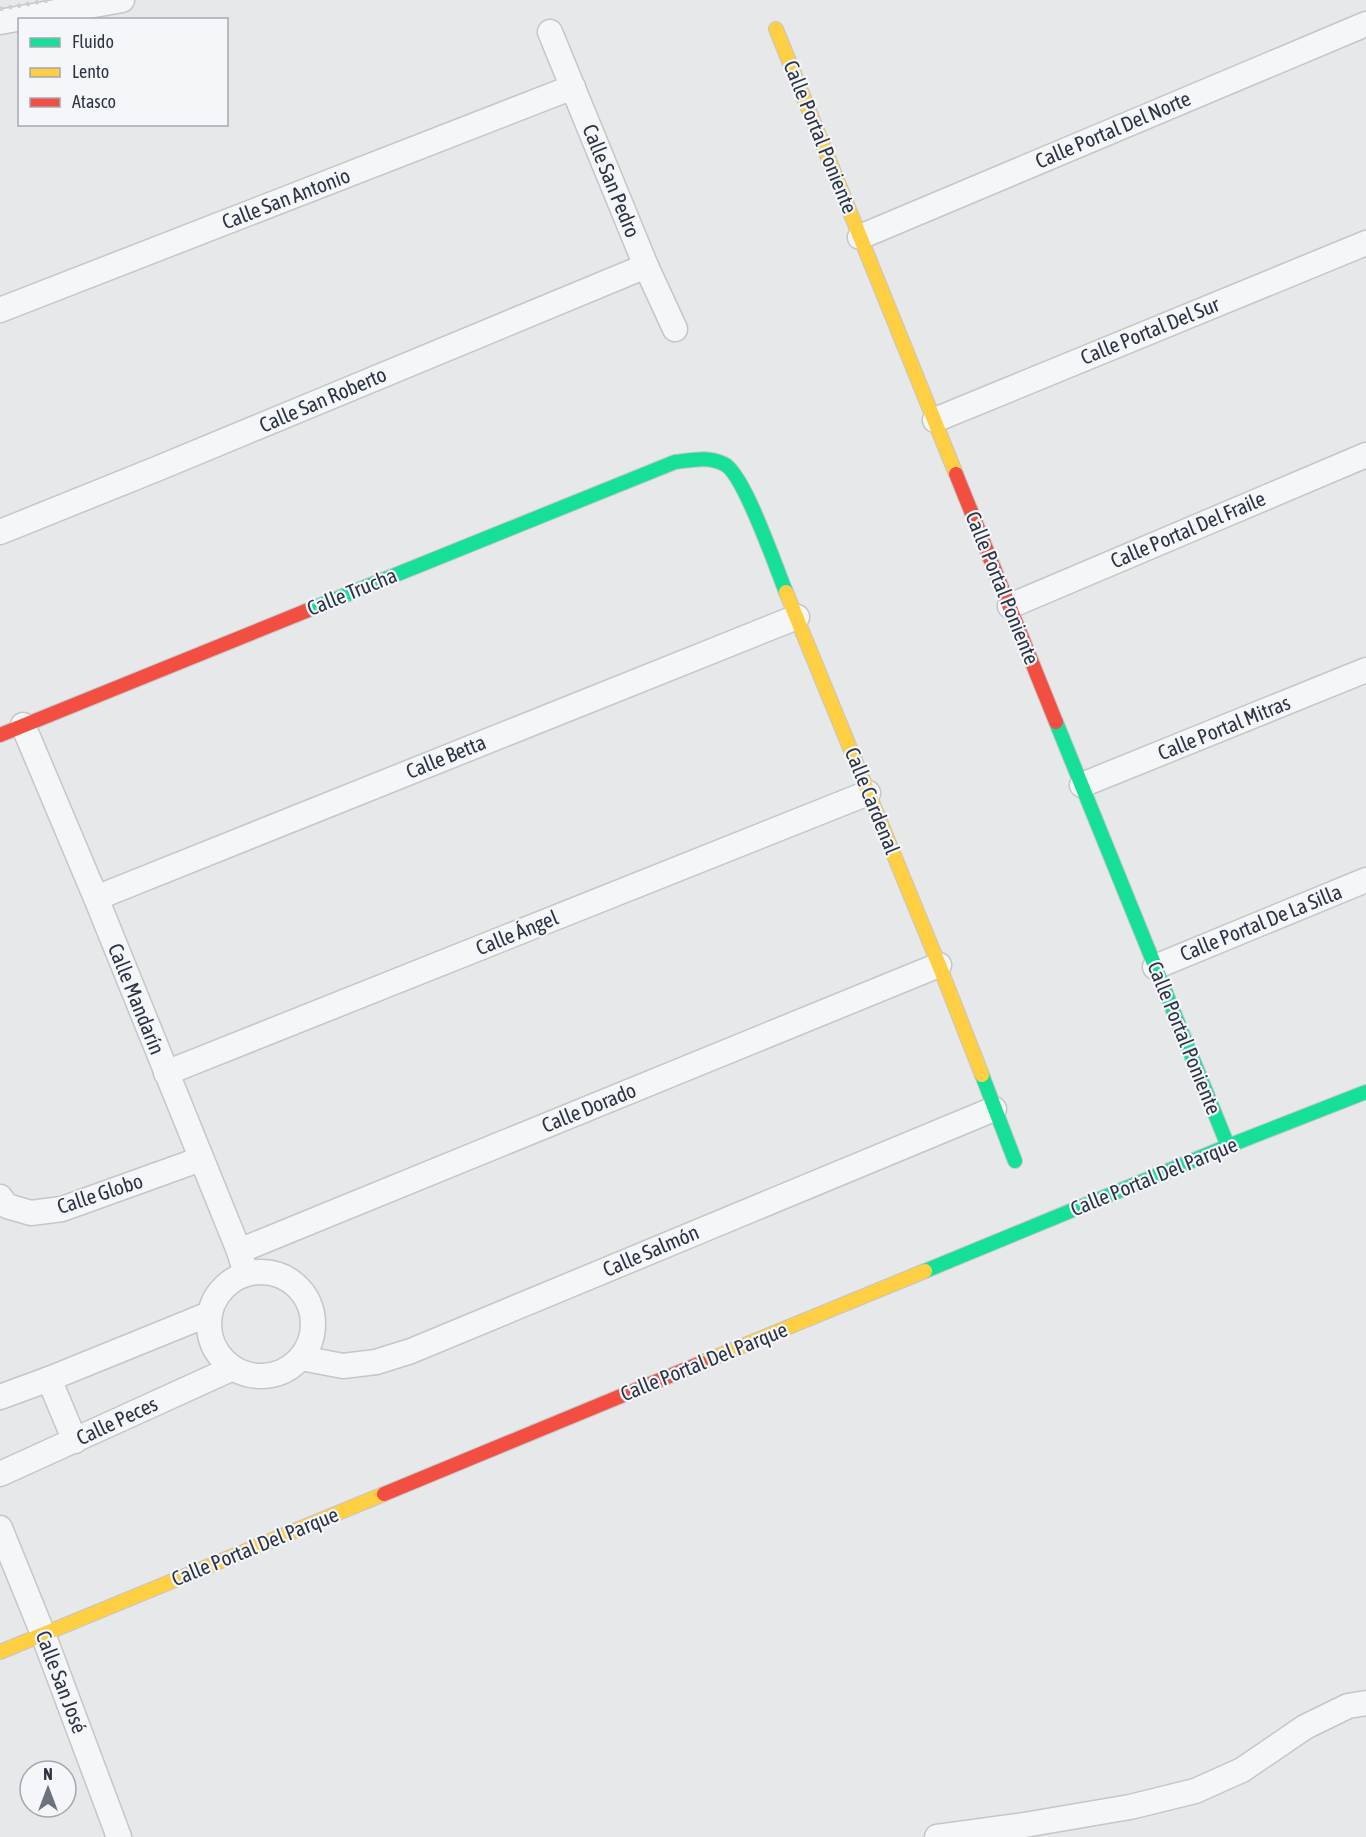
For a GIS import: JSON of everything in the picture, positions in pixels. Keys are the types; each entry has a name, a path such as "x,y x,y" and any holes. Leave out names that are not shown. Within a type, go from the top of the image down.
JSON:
{"street":[{"path":"22,18 122,0"},
{"path":"0,22 18,19"},
{"name":"Calle Portal Del Norte","path":"860,237 1366,24"},
{"name":"Calle Portal Poniente","path":"776,29 1228,1146"},
{"name":"Calle San Pedro","path":"550,32 646,266 675,329"},
{"name":"Calle San Antonio","path":"0,310 573,87"},
{"name":"Calle Portal Del Sur","path":"934,420 1366,243"},
{"name":"Calle San Roberto","path":"0,532 646,266"},
{"name":"Calle Portal Del Fraile","path":"1010,606 1366,455"},
{"name":"Calle Cardenal","path":"706,458 727,465 743,487 939,965 1015,1161"},
{"name":"Calle Trucha","path":"0,735 675,462 706,458"},
{"name":"Calle Betta","path":"96,898 797,617"},
{"name":"Calle Portal Mitras","path":"1082,786 1366,670"},
{"name":"Calle Mandarín","path":"23,725 96,898 242,1262"},
{"name":"Calle Ángel","path":"166,1073 868,793"},
{"name":"Calle Portal De La Silla","path":"1155,967 1366,880"},
{"name":"Calle Dorado","path":"242,1262 939,965"},
{"name":"Calle Portal Del Parque","path":"0,1652 1228,1146 1366,1092"},
{"name":"Calle Salmón","path":"301,1358 344,1366 376,1362 411,1351 994,1109"},
{"name":"Calle Globo","path":"0,1197 7,1206 31,1213 62,1209 201,1159"},
{"path":"242,1262 261,1272 276,1274 289,1280 300,1289 309,1302 313,1316 313,1330 309,1345 301,1358 290,1368 276,1374 262,1376 247,1374 233,1368 221,1358 213,1345 209,1329 209,1314 214,1300 233,1279 242,1262"},
{"path":"0,1397 209,1314"},
{"name":"Calle Peces","path":"0,1474 233,1368"},
{"path":"49,1379 75,1440"},
{"name":"Calle San José","path":"0,1528 43,1634 119,1837"},
{"path":"937,1837 1130,1807 1195,1791 1242,1770 1305,1727 1348,1707 1366,1703"}],"railway":[{"path":"0,9 50,0"}],"traffic: fast":[{"path":"306,611 675,462 700,459 724,464 741,484 759,522 786,592"},
{"path":"1056,722 1228,1146"},
{"path":"982,1075 1015,1161"},
{"path":"925,1271 1228,1146 1366,1092"}],"traffic: slow":[{"path":"776,29 956,474"},
{"path":"786,592 982,1075"},
{"path":"701,1363 925,1271"},
{"path":"0,1652 384,1494"}],"traffic: jam":[{"path":"956,474 1056,722"},
{"path":"0,735 306,611"},
{"path":"384,1494 701,1363"}]}
